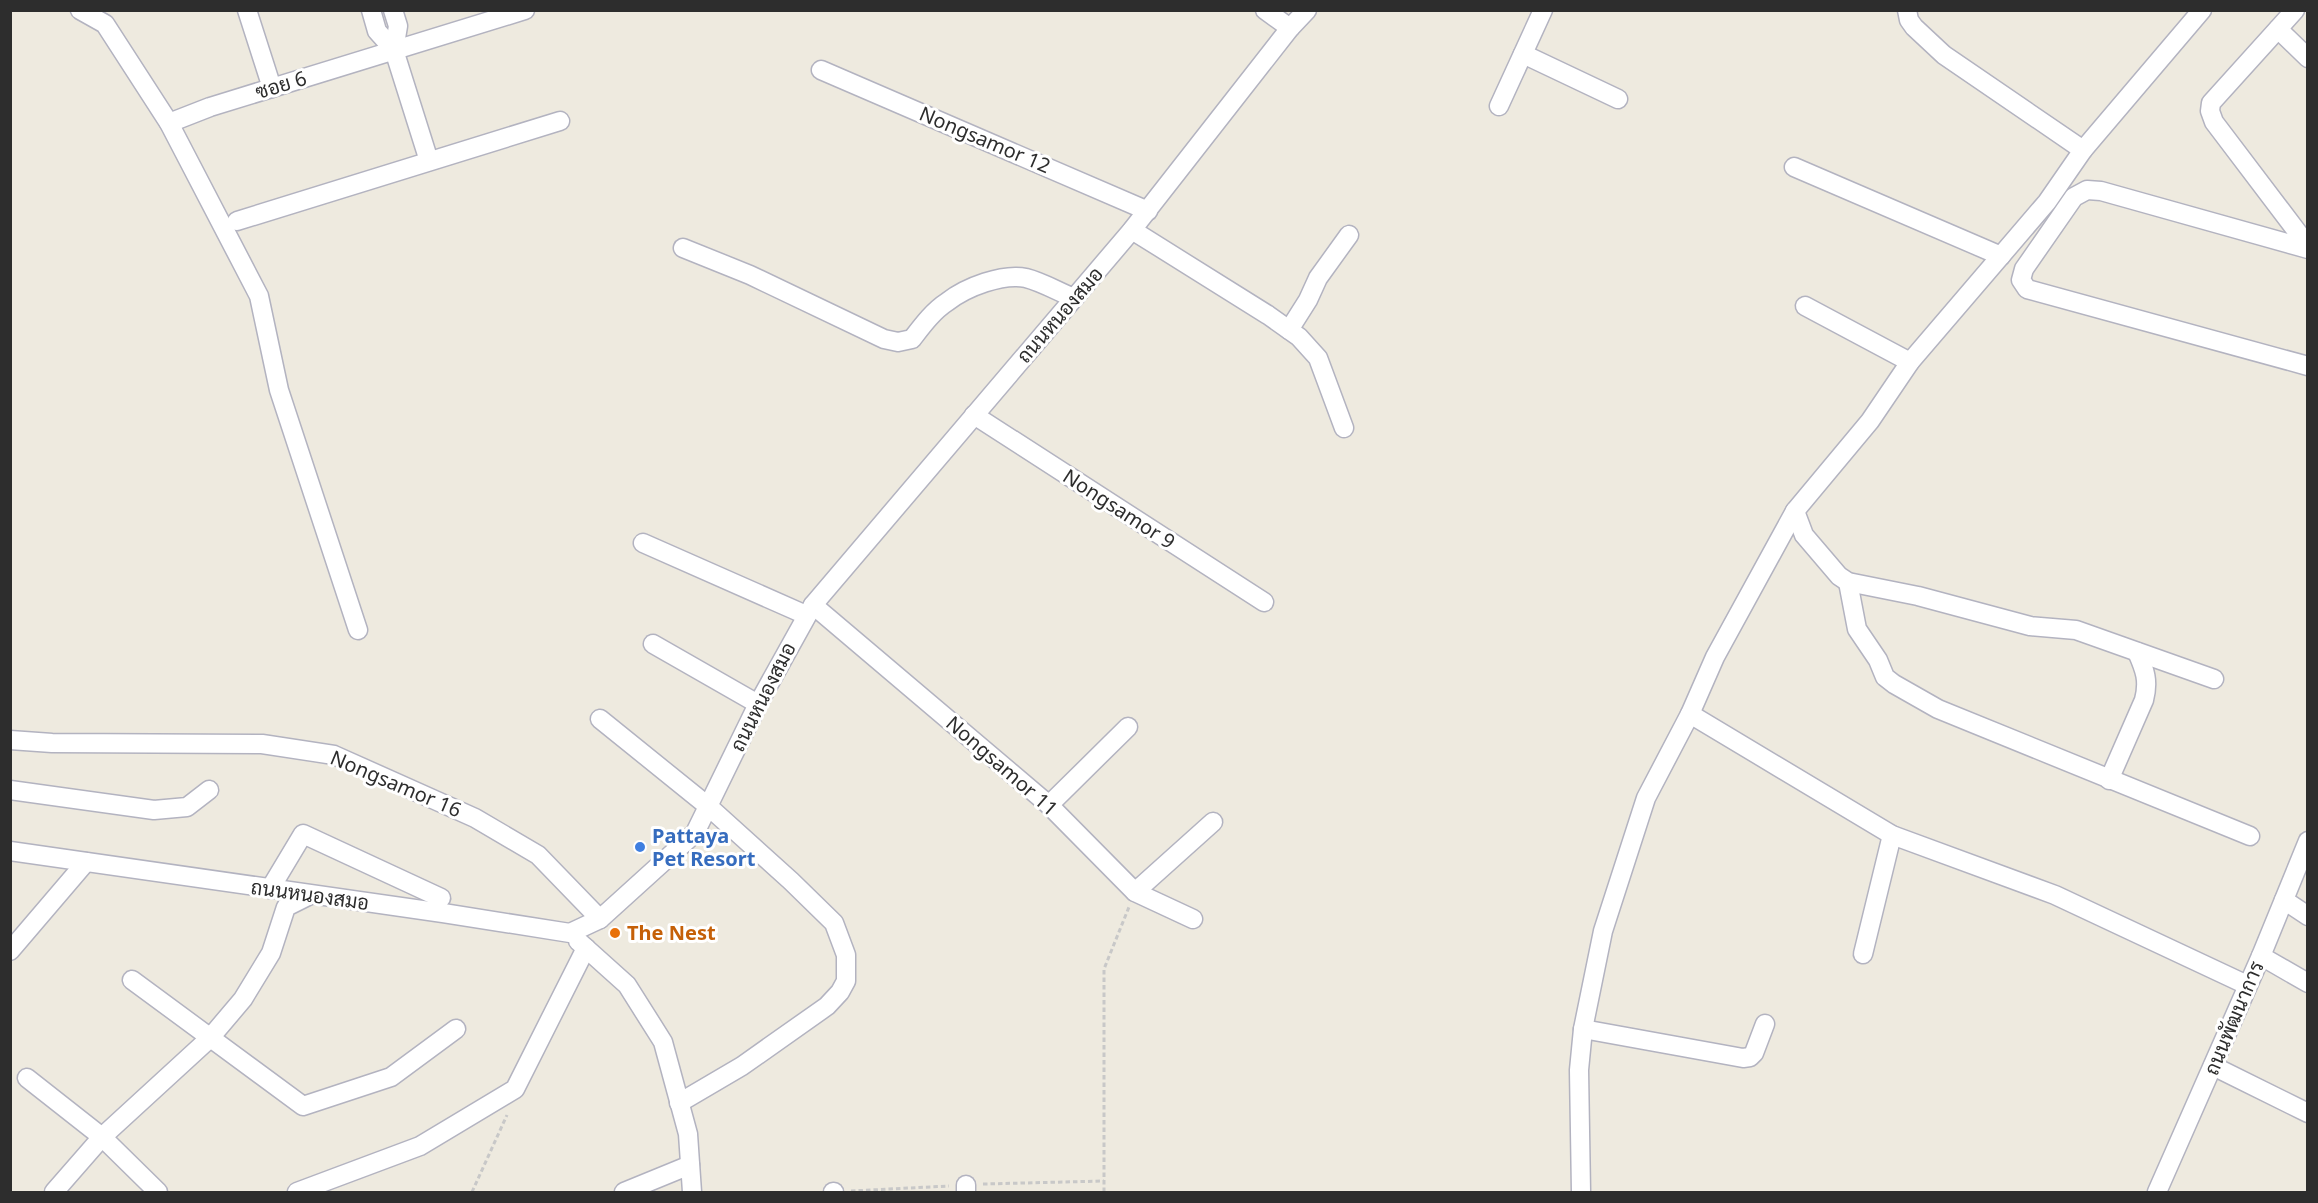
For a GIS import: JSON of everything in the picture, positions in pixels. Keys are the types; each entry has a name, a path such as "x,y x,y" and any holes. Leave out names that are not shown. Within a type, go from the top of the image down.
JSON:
{"street":[{"path":"80,10 105,24 170,123 259,296 279,390 358,630"},
{"path":"247,10 272,88"},
{"path":"371,10 377,31 394,50 429,161"},
{"path":"393,10 398,26 394,50"},
{"name":"ซอย 6","path":"170,123 210,107 525,10"},
{"path":"1265,10 1290,28"},
{"name":"ถนนหนองสมอ","path":"11,851 570,933 600,919 694,832 709,807 758,704 810,610 1148,211 1290,28 1307,10"},
{"path":"1499,106 1543,10"},
{"path":"1907,10 1909,20 1914,27 1944,56 2083,150"},
{"path":"1581,1192 1579,1070 1583,1029 1603,931 1646,798 1690,714 1715,657 1795,511 1870,421 1910,362 2047,202 2083,150 2202,10"},
{"path":"2295,10 2211,103 2210,111 2214,122 2307,247"},
{"path":"2278,29 2307,58"},
{"path":"1523,54 1618,99"},
{"name":"Nongsamor 12","path":"821,70 1148,211"},
{"path":"237,221 560,121"},
{"path":"1794,167 2001,256"},
{"path":"2307,247 2101,191 2087,190 2074,197 2024,269 2021,280 2027,289 2307,366"},
{"path":"1132,230 1299,337 1318,358 1344,428"},
{"path":"1289,330 1308,300 1318,278 1349,235"},
{"path":"683,248 750,275 884,339 898,342 912,339 928,319 947,302 989,282 1006,277 1027,279 1074,298"},
{"path":"1805,306 1910,362"},
{"name":"Nongsamor 9","path":"974,415 1264,602"},
{"path":"1795,511 1804,535 1839,576 1848,582 1918,596 2030,626 2076,630 2214,679"},
{"name":"Nongsamor 11","path":"643,543 810,610 1049,805 1135,892 1193,919"},
{"path":"1848,582 1857,628 1878,660 1885,677 1894,684 1938,709 2250,836"},
{"path":"653,644 758,704"},
{"path":"2109,780 2148,686 2137,652"},
{"path":"1690,714 1892,835 2055,895 2247,985"},
{"path":"600,720 709,807 834,923 846,955 846,981 840,992 827,1006 742,1066 679,1103"},
{"path":"1049,805 1128,727"},
{"name":"Nongsamor 16","path":"10,740 52,743 262,744 334,755 475,818 538,855 600,919"},
{"path":"10,790 154,810 187,807 209,790"},
{"path":"1135,892 1213,822"},
{"path":"270,889 303,834 441,898"},
{"path":"1863,954 1892,835"},
{"name":"ถนนพัฒนาการ","path":"2157,1192 2261,956 2307,841"},
{"path":"10,951 86,862"},
{"path":"54,1192 102,1137 210,1038 243,999 271,953 286,907 310,895"},
{"path":"2284,900 2307,916"},
{"path":"570,933 627,985 663,1042 688,1134 693,1192"},
{"path":"297,1192 420,1146 515,1089 586,948"},
{"path":"2261,956 2307,983"},
{"path":"132,980 303,1106 391,1077 456,1029"},
{"path":"1583,1029 1743,1058 1750,1057 1754,1053 1766,1024"},
{"path":"2213,1066 2307,1113"},
{"path":"27,1078 102,1137 158,1192"},
{"path":"624,1192 667,1184 690,1165"}],"path":[{"path":"1104,1192 1104,969 1135,892"},
{"path":"472,1192 510,1107 515,1089"}],"place":[{"name":"Pattaya Pet Resort","path":"640,847"},
{"name":"The Nest","path":"615,933"}]}
